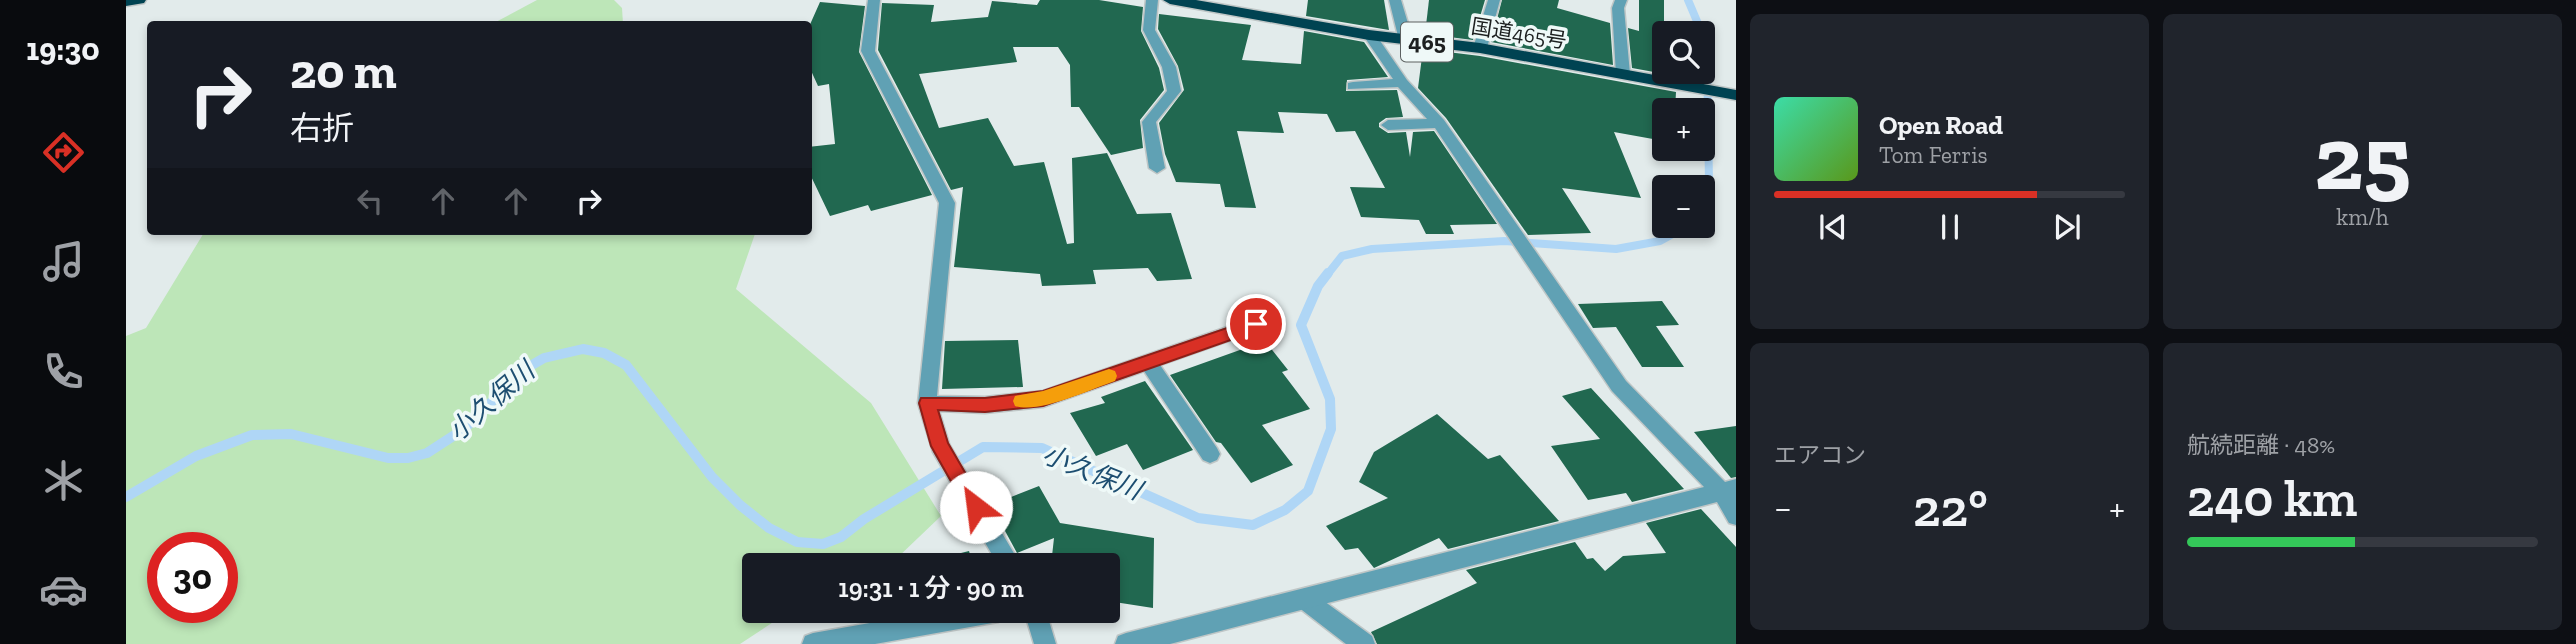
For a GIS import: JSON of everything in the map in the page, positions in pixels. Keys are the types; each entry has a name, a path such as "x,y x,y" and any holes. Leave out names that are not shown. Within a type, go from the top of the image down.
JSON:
{"highway":[{"path":"126,2 139,0"},
{"name":"国道465号","path":"1170,0 1369,35 1480,48 1731,95"}],"street":[{"path":"874,0 868,51 947,204 927,403 940,446 1003,553"},
{"path":"1152,0 1149,30 1169,67 1174,91 1149,122 1157,168"},
{"path":"1395,0 1406,40"},
{"path":"1480,48 1494,0"},
{"path":"1621,0 1618,8 1623,74"},
{"path":"1369,35 1402,83 1439,123 1619,386 1729,490 1736,516"},
{"path":"1353,86 1402,83"},
{"path":"1388,125 1439,123"},
{"path":"927,403 985,405 1043,398 1256,324"},
{"path":"1148,362 1210,454"},
{"path":"1126,644 1729,490"},
{"path":"1306,599 1364,644"},
{"path":"813,644 931,623"},
{"path":"1039,623 1045,644"}],"green space":[{"path":"537,0 614,0 622,8 623,21 498,21"},
{"path":"203,235 755,235 736,289 871,403 941,516 902,553 742,553 742,623 772,623 740,644 126,644 126,336 146,328"}],"building":[{"path":"1040,0 1099,0 1143,7 1141,31 1159,68 1164,90 1140,120 1143,148 1111,155 1079,107 1071,107 1070,65 1058,47 1013,47 1017,62 919,74 939,128 988,118 1014,166 1044,162 1067,244 1074,243 1072,158 1107,153 1137,214 1171,213 1192,279 1157,281 1148,268 1093,270 1096,284 1042,286 1040,274 954,267 963,187 951,190 878,50 882,3 934,5 931,22 988,17 992,1 1037,5"},
{"path":"1308,0 1384,0 1389,30 1306,16"},
{"path":"1429,0 1485,0 1473,40 1425,34"},
{"path":"1502,0 1559,0 1557,8 1610,23 1613,65 1491,42"},
{"path":"1639,0 1664,0 1664,21 1652,21 1652,72 1632,68 1628,28 1639,31"},
{"path":"820,2 865,6 859,52 932,195 871,211 868,205 830,216 812,178 812,147 835,144 829,84 818,86 812,73 812,21"},
{"path":"1159,14 1251,25 1242,60 1301,64 1304,31 1364,42 1388,77 1347,80 1346,91 1397,90 1403,117 1386,118 1379,123 1379,127 1388,133 1406,132 1410,157 1413,132 1434,131 1497,224 1450,225 1454,234 1426,234 1419,220 1361,217 1350,187 1385,188 1355,131 1336,132 1327,114 1278,112 1284,133 1237,131 1256,208 1225,207 1220,184 1176,182 1165,154 1159,123 1184,90 1178,66 1158,29"},
{"path":"1423,49 1480,56 1676,92 1676,98 1652,98 1652,139 1614,132 1641,198 1562,188 1591,233 1528,235 1446,118 1418,88"},
{"path":"1662,301 1679,325 1656,326 1684,367 1642,367 1616,327 1593,328 1578,304"},
{"path":"1018,340 1023,387 942,389 945,341"},
{"path":"1265,341 1288,370 1282,372 1310,409 1262,425 1293,465 1251,483 1221,443 1216,442 1170,375"},
{"path":"1145,381 1193,450 1143,470 1127,444 1096,456 1070,413 1105,403 1101,397"},
{"path":"1591,388 1684,489 1632,502 1626,493 1588,500 1551,446 1600,439 1562,396"},
{"path":"1437,414 1488,459 1500,455 1559,521 1448,549 1439,538 1374,568 1358,548 1345,550 1326,526 1388,498 1359,482 1374,452"},
{"path":"1736,426 1736,477 1731,478 1694,432"},
{"path":"1039,486 1060,523 1154,538 1153,608 1120,603 1120,553 1052,553 1054,538 1017,553 991,505"},
{"path":"1701,509 1736,547 1736,644 1377,644 1371,632 1477,583 1466,570 1575,542 1587,559 1593,558 1605,571 1623,556 1666,553 1646,523"}],"waterway":[{"name":"小久保川","path":"1688,0 1697,21"},
{"name":"小久保川","path":"1707,84 1709,175"},
{"name":"小久保川","path":"1327,275 1342,256 1372,249 1504,241 1616,249 1665,238"},
{"name":"小久保川","path":"126,497 196,456 252,435 291,434 388,458 408,458 427,453 464,429 525,369 544,358 583,349 604,353 626,365 712,477 740,505 769,528 797,542 823,544 841,537 864,519 983,447 1042,448 1198,518 1253,525 1285,510 1308,491 1331,429 1330,399 1301,325 1318,286 1328,273"}],"slow traffic":[{"path":"1021,401 1043,398 1109,376"}],"route":[{"path":"976,507 940,446 927,403 985,405 1043,398 1256,324"}]}
